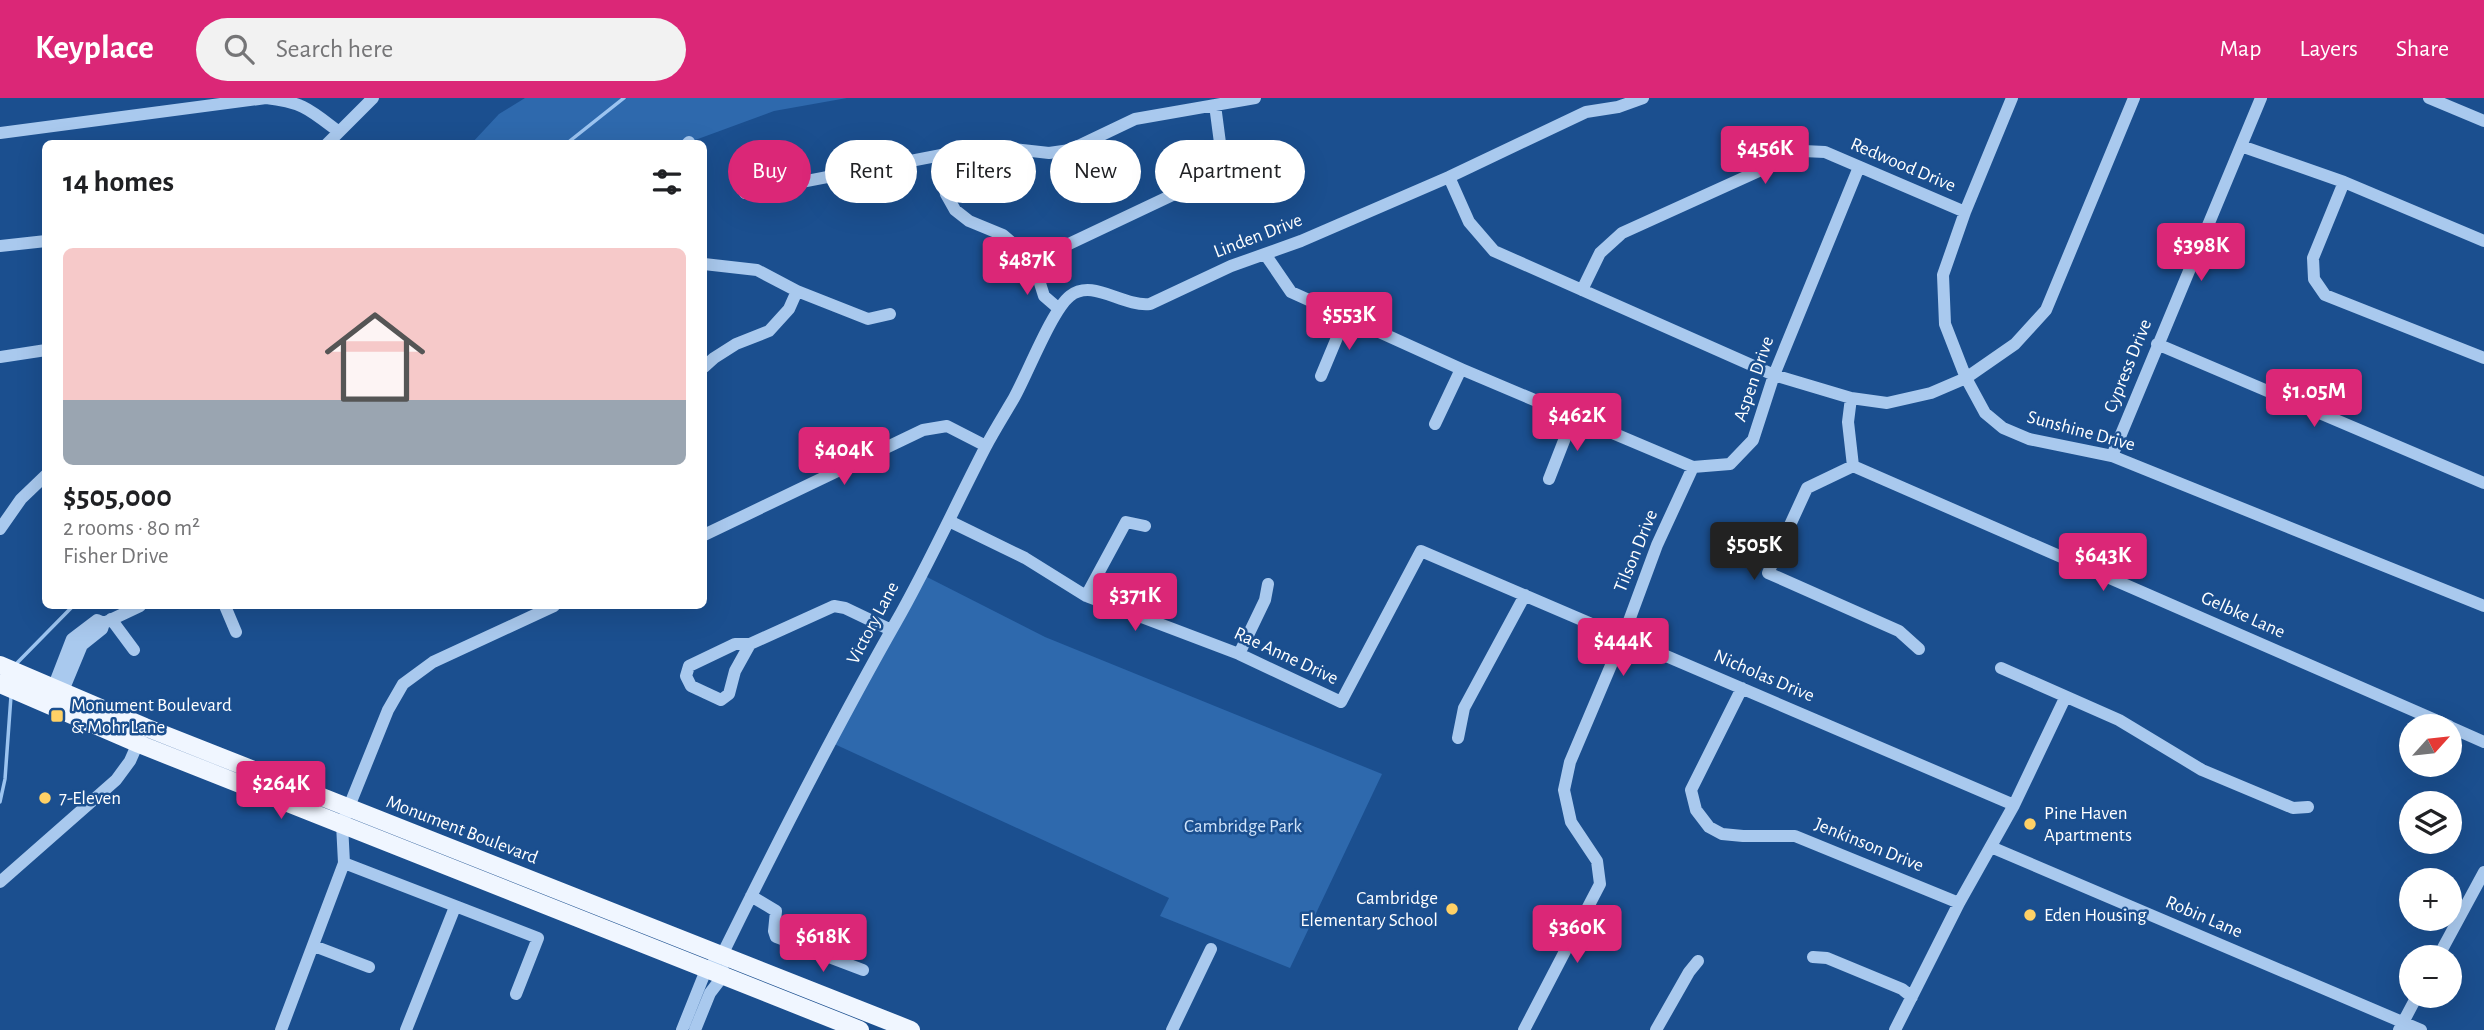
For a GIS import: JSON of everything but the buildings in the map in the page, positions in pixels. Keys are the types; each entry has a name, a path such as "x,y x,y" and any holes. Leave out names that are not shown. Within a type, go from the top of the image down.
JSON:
{"main road":[{"name":"Monument Boulevard","path":"0,665 34,679 49,695"},
{"name":"Monument Boulevard","path":"0,684 49,695 142,736 345,816 722,955 911,1030"},
{"name":"Monument Boulevard","path":"345,816 415,855 549,905 860,1030"}],"street":[{"path":"0,133 266,98 291,101 306,107 339,132"},
{"path":"331,140 373,98"},
{"path":"1036,152 1070,150 1135,119 1255,98"},
{"name":"Linden Drive","path":"1059,309 1070,296 1082,290 1093,289 1137,305 1150,304 1231,266 1301,241 1449,177 1586,111 1618,107 1643,98"},
{"name":"Sunshine Drive","path":"2012,98 1965,212 1944,275 1945,324 1966,378 1985,414 2003,428 2029,439 2112,456 2484,606"},
{"path":"1449,177 1469,222 1494,251 1774,375 1852,398 1887,403 1931,393 1966,378 2015,344 2046,310 2134,98"},
{"name":"Cypress Drive","path":"2112,456 2261,98"},
{"path":"2429,98 2484,121"},
{"path":"1033,261 1202,181 1218,162 1220,143 1215,105"},
{"path":"2241,146 2344,182 2484,241"},
{"name":"Redwood Drive","path":"1582,290 1600,253 1622,233 1803,150 1825,152 1965,212"},
{"path":"811,180 931,158"},
{"name":"Aspen Drive","path":"1265,254 1291,292 1461,369 1693,467 1730,464 1753,440 1774,375 1858,167"},
{"path":"2344,182 2313,258 2314,279 2325,295 2484,358"},
{"path":"951,203 955,210 969,221 1003,235 1033,261 1044,296 1059,309"},
{"path":"0,246 42,241"},
{"path":"707,264 757,270 797,291 867,319 890,314"},
{"path":"707,364 736,344 769,331 789,309 797,291"},
{"name":"Victory Lane","path":"722,955 789,819 949,522 1059,309"},
{"path":"1321,376 1346,316"},
{"path":"2157,344 2484,483"},
{"path":"0,357 42,351"},
{"path":"1435,424 1461,369"},
{"path":"1852,398 1848,422 1853,466 1807,488 1768,573 1899,631 1919,649"},
{"path":"1549,479 1574,415"},
{"path":"707,534 923,430 947,426 986,446"},
{"name":"Gelbke Lane","path":"1853,466 2419,714"},
{"name":"Tilson Drive","path":"1524,1030 1600,884 1597,860 1571,822 1564,790 1570,762 1623,637 1657,545 1693,467"},
{"path":"0,529 21,499 42,479"},
{"name":"Rae Anne Drive","path":"949,522 1026,558 1086,596 1239,654 1341,702"},
{"path":"1086,596 1126,522 1145,526"},
{"name":"Nicholas Drive","path":"1341,702 1421,551 2014,805"},
{"path":"1239,654 1265,600 1268,584"},
{"path":"1458,738 1464,708 1525,594"},
{"path":"750,644 735,671 729,694 724,698 721,700 691,686 688,681 689,666 735,644 750,644 834,606 845,608 891,630"},
{"path":"49,695 82,645 103,629 107,621 133,609"},
{"path":"226,609 236,632"},
{"path":"283,1029 344,863 345,816 388,709 403,684 433,662 548,609"},
{"path":"107,621 134,650"},
{"path":"2001,668 2119,720 2202,770 2293,808 2308,807"},
{"name":"Jenkinson Drive","path":"1742,688 1691,790 1696,810 1709,827 1722,834 1743,836 1795,835 1959,903"},
{"path":"1895,1030 1959,903 2014,805 2065,698"},
{"name":"Gelbke Lane","path":"2462,733 2484,742"},
{"path":"0,882 116,780 130,761 142,736"},
{"name":"Robin Lane","path":"1991,847 2400,1027 2421,1030"},
{"path":"344,863 538,938 516,994"},
{"path":"2444,945 2484,872"},
{"path":"751,896 776,911 776,937 863,970"},
{"path":"406,1030 455,907"},
{"path":"314,946 369,967"},
{"path":"1172,1030 1212,949"},
{"path":"682,1030 722,955"},
{"path":"1812,957 1828,958 1902,989 1912,997"},
{"path":"1656,1030 1698,961"},
{"path":"695,1030 710,993 714,973"},
{"path":"2400,1027 2410,1008"}],"green space":[{"path":"525,98 847,98 774,111 695,140 475,140 499,114"},
{"name":"Cambridge Park","path":"921,574 1045,637 1382,774 1290,968 1160,916 1169,898 830,742"}],"waterway":[{"path":"571,140 624,98"},
{"path":"16,664 70,609"},
{"path":"0,802 5,779 11,696"}],"place":[{"name":"Monument Boulevard & Mohr Lane","path":"57,716"},
{"name":"7-Eleven","path":"45,798"},
{"name":"Pine Haven Apartments","path":"2030,824"},
{"name":"Cambridge Elementary School","path":"1452,909"},
{"name":"Eden Housing","path":"2030,915"}]}
